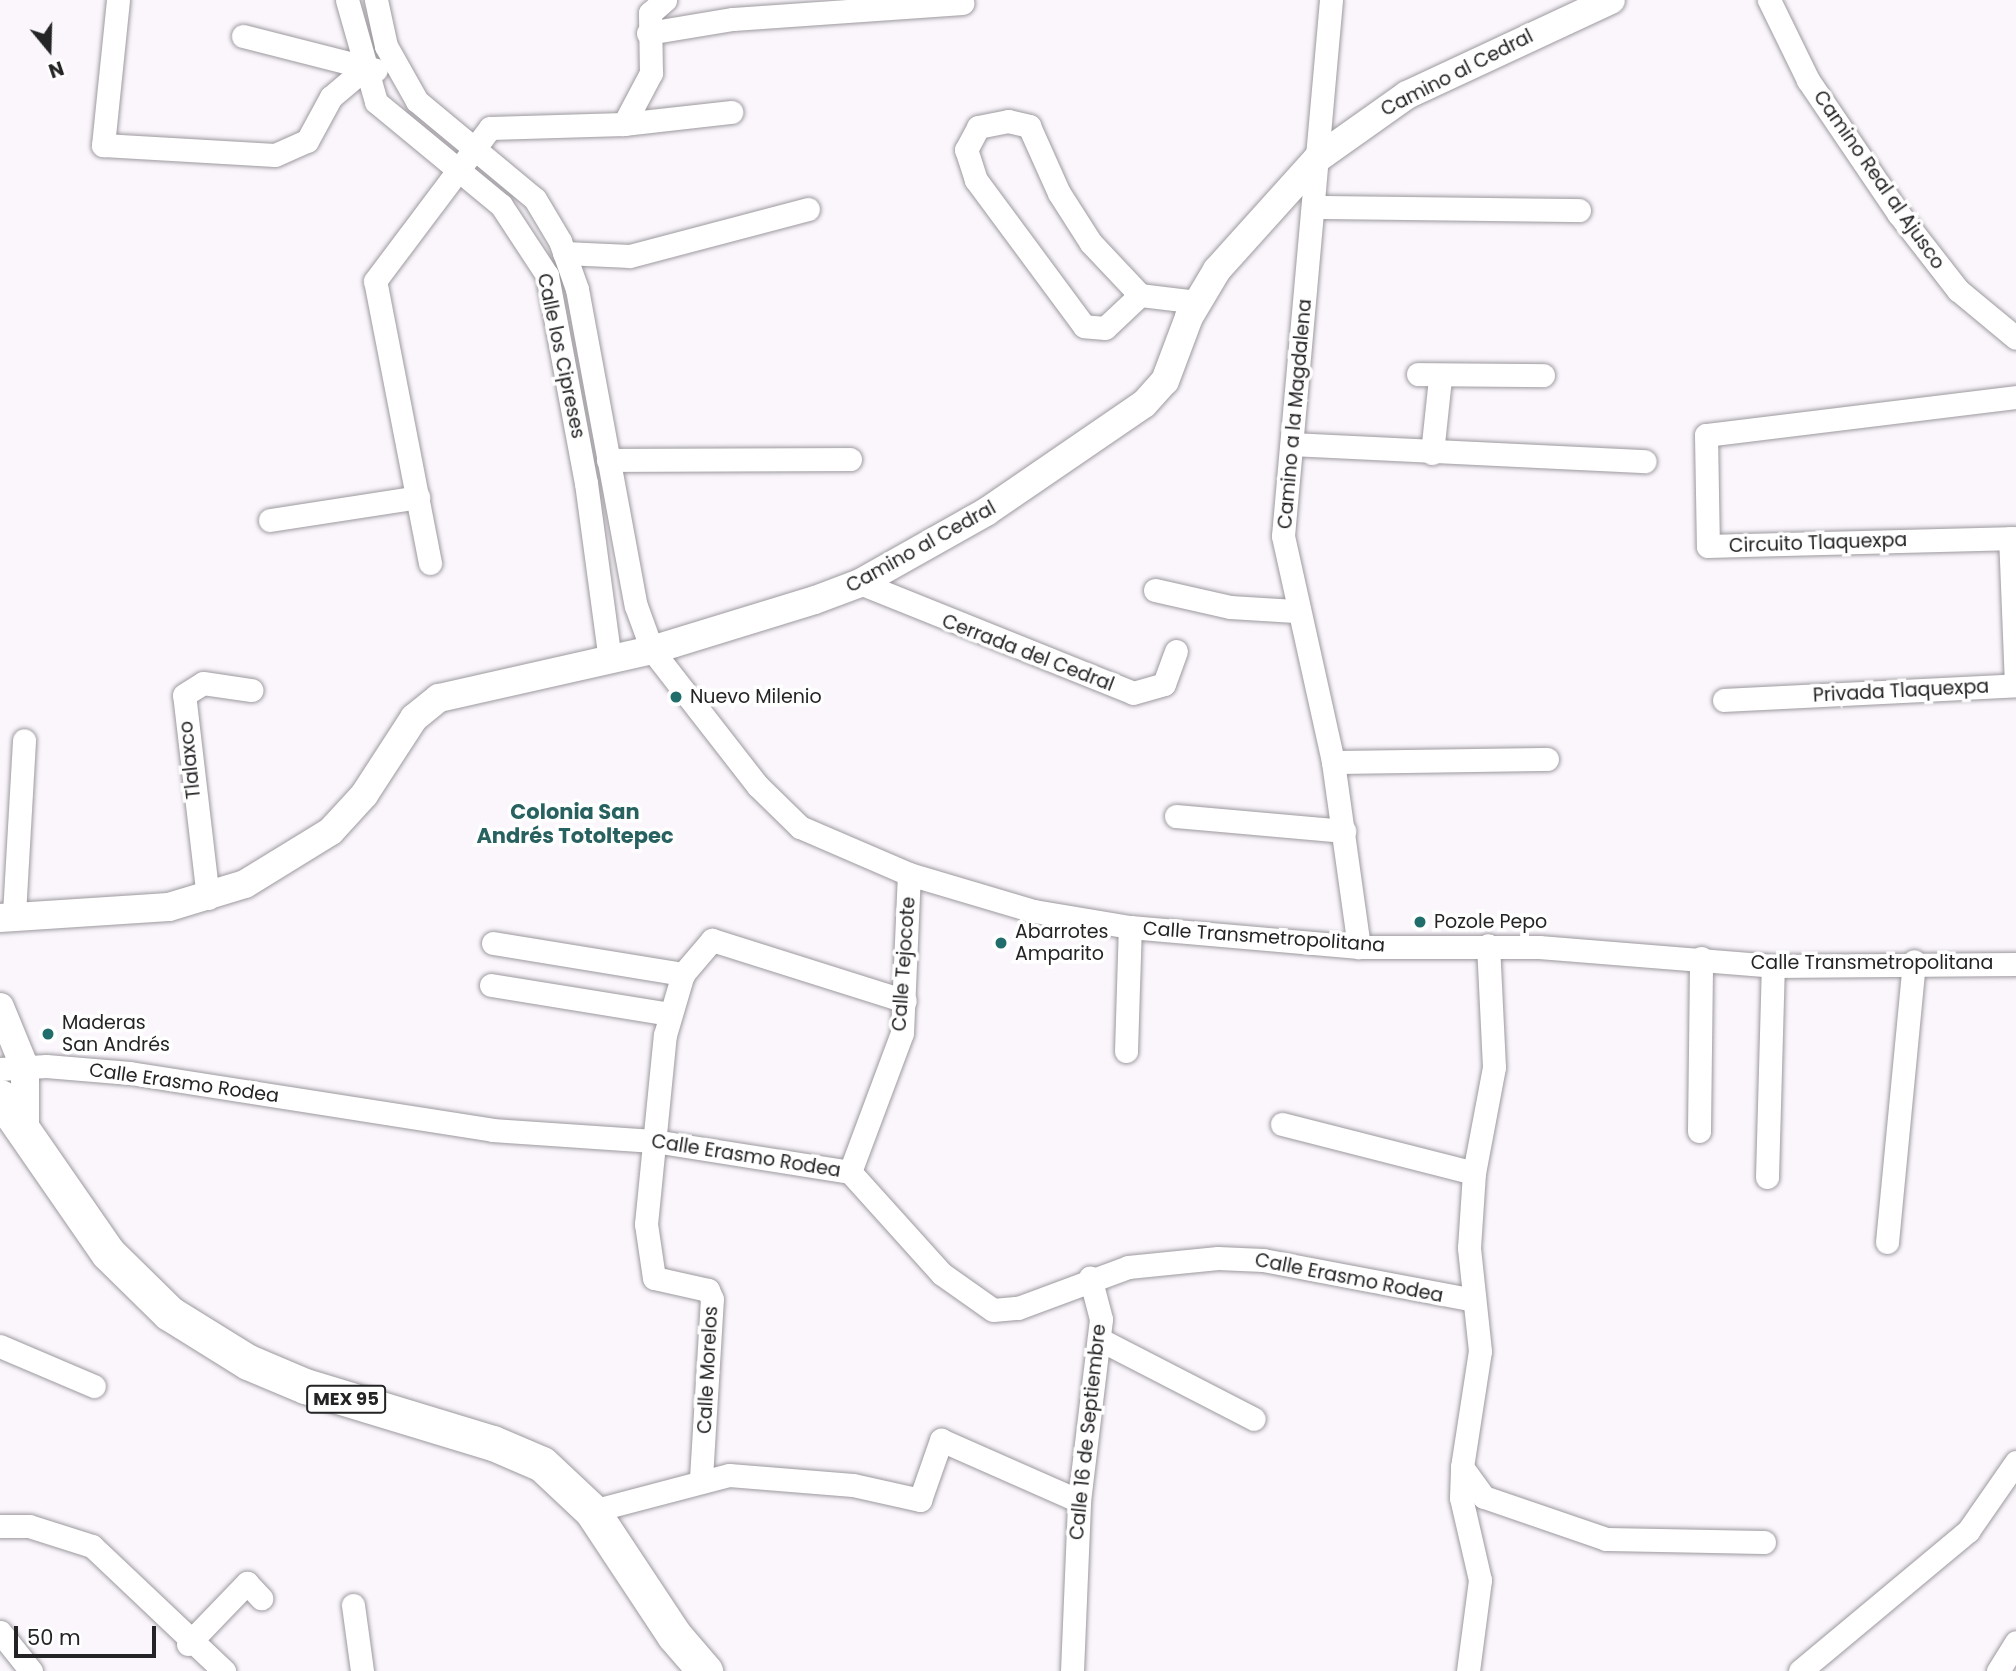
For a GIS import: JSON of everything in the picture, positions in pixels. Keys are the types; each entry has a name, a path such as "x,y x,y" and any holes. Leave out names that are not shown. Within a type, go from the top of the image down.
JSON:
{"main road":[{"name":"MEX 95","path":"0,1097 125,1274 197,1332 305,1386 519,1452 560,1477 592,1511 674,1635 705,1671"}],"street":[{"path":"118,0 103,145 275,155 307,141 331,97 364,69"},
{"name":"Calle los Cipreses","path":"347,0 364,69 376,102 396,124 501,205 547,275 586,483 610,660"},
{"name":"Calle los Cipreses","path":"376,0 397,73 417,101 535,199 564,253 577,289 636,607 652,650"},
{"path":"624,124 651,73 648,33 650,13 665,0"},
{"name":"Camino al Cedral","path":"7,916 98,916 208,898 284,864 331,831 364,795 414,718 439,698 652,650 860,583 1067,463 1144,404 1165,381 1198,302 1274,201 1318,158 1407,95 1611,0"},
{"name":"Camino Real al Ajusco","path":"1769,0 1808,80 1898,213 1958,290 2016,338"},
{"name":"Camino a la Magdalena","path":"1329,2 1315,207 1283,537 1295,611 1333,762 1359,947"},
{"path":"648,33 733,19 962,3"},
{"path":"243,36 364,69 397,73"},
{"path":"430,563 375,281 459,174 490,128 624,124 731,112"},
{"path":"1140,295 1137,305 1105,328 1084,326 976,180 967,150 978,127 1008,121 1029,126 1059,193 1091,243 1140,295 1198,302"},
{"path":"1315,207 1579,210"},
{"path":"564,253 630,256 808,209"},
{"path":"1432,453 1429,376 1543,375"},
{"name":"Circuito Tlaquexpa","path":"2013,538 1708,546 1706,435 2016,397"},
{"path":"1292,444 1432,453 1645,461"},
{"path":"608,460 850,459"},
{"path":"270,520 418,497"},
{"name":"Privada Tlaquexpa","path":"1724,700 2016,685 2013,538"},
{"name":"Cerrada del Cedral","path":"860,583 1133,693 1164,684 1176,651"},
{"path":"1155,590 1230,607 1295,611"},
{"name":"Calle Transmetropolitana","path":"652,650 758,786 800,827 909,874 1034,911 1130,927 1359,947 1488,945 1701,958 1773,966 1914,961 2016,964"},
{"name":"Tlalaxco","path":"208,898 184,695 194,683 251,690"},
{"path":"7,916 24,740"},
{"path":"1333,762 1547,759"},
{"path":"1176,816 1343,831"},
{"name":"Calle Tejocote","path":"850,1172 902,1033 909,874"},
{"path":"1126,1051 1130,927"},
{"path":"654,1141 671,1014 683,974 712,940 905,1001"},
{"path":"493,943 683,974"},
{"path":"1468,1671 1480,1580 1461,1498 1462,1467 1480,1351 1479,1318 1470,1299 1474,1173 1494,1067 1488,945"},
{"path":"1699,1131 1701,958"},
{"path":"1887,1241 1914,961"},
{"path":"1767,1177 1773,966"},
{"path":"491,985 671,1014"},
{"path":"0,1007 25,1136"},
{"name":"Calle Erasmo Rodea","path":"13,1068 130,1073 492,1130 654,1141 850,1172 942,1274 993,1310 1017,1308 1090,1277 1171,1261 1263,1260 1470,1299"},
{"path":"1282,1124 1474,1173"},
{"name":"Calle Morelos","path":"654,1141 646,1188 651,1272 657,1280 708,1290 712,1299 701,1478"},
{"name":"Calle 16 de Septiembre","path":"1072,1671 1079,1501 1101,1319 1090,1277"},
{"path":"1099,1339 1254,1419"},
{"path":"0,1346 94,1387"},
{"path":"592,1511 701,1478 751,1475 853,1485 920,1500 941,1440 1079,1501"},
{"path":"1800,1671 1968,1531 2016,1462"},
{"path":"1462,1467 1485,1497 1606,1539 1764,1542"},
{"path":"0,1526 29,1525 92,1546 188,1644 224,1671"},
{"path":"188,1644 247,1583 261,1598"},
{"path":"353,1605 362,1671"},
{"path":"0,1632 31,1671"},
{"path":"1998,1671 2016,1642"}],"place":[{"name":"Nuevo Milenio","path":"676,697"},
{"name":"Pozole Pepo","path":"1420,922"},
{"name":"Abarrotes Amparito","path":"1001,943"},
{"name":"Maderas San Andrés","path":"48,1034"}],"district":[{"name":"Colonia San Andrés Totoltepec","path":"575,824"}]}
